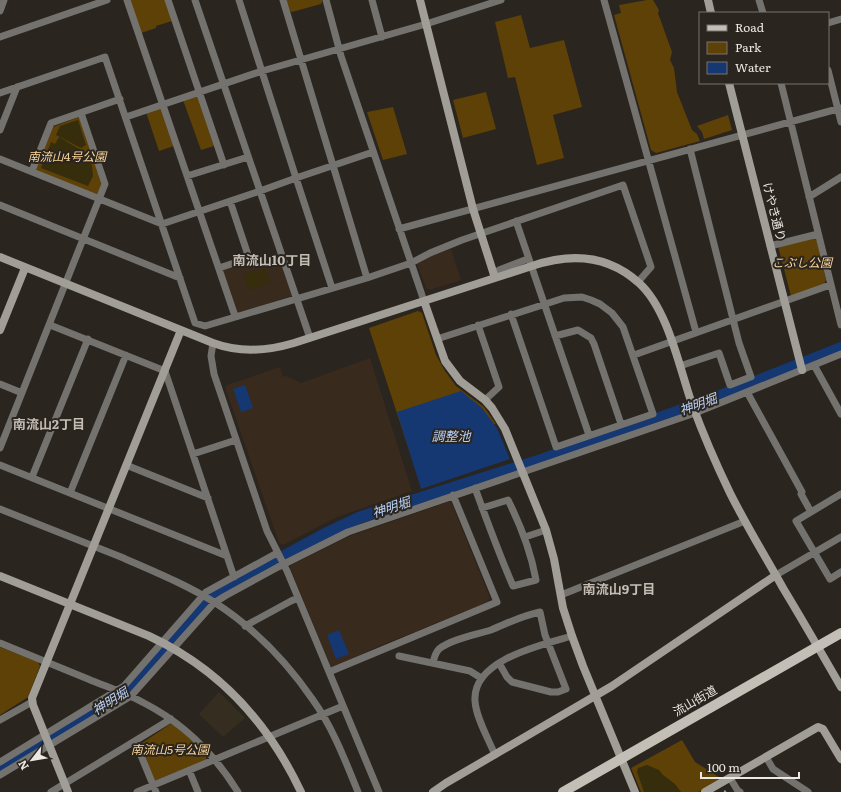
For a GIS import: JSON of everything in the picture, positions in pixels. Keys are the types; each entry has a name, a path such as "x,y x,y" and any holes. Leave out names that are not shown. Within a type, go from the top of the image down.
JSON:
{"main road":[{"name":"流山街道","path":"563,792 841,633"}],"street":[{"path":"0,11 4,0"},
{"path":"0,37 107,0"},
{"path":"127,0 235,316"},
{"path":"168,0 224,165"},
{"path":"195,0 310,338"},
{"path":"239,0 332,288"},
{"path":"283,0 367,278"},
{"path":"326,0 339,49 445,362 465,385 485,400 502,422 546,530 572,636 635,792"},
{"path":"372,0 382,37"},
{"path":"420,0 473,209 495,278"},
{"path":"126,117 262,71 426,24 501,0"},
{"path":"604,0 696,332"},
{"path":"708,0 711,12"},
{"path":"759,0 763,12"},
{"path":"829,23 841,19"},
{"path":"0,93 105,57 195,323 205,326 367,278 411,263 430,253 480,234 623,185 651,268 638,282"},
{"path":"829,73 839,108 841,122"},
{"name":"けやき通り","path":"729,84 802,369"},
{"path":"781,84 841,325"},
{"path":"0,130 17,87"},
{"path":"32,171 51,123 120,99"},
{"path":"399,229 839,108"},
{"path":"0,448 105,184 81,113"},
{"path":"680,366 719,353 730,385 750,378 739,343 690,149"},
{"path":"0,159 162,224 373,152"},
{"path":"187,176 248,157"},
{"path":"809,197 841,177"},
{"path":"219,268 249,258 230,201"},
{"path":"0,205 180,278"},
{"path":"516,221 528,263 544,303 589,435"},
{"path":"770,246 818,234"},
{"path":"0,257 213,343 243,350 261,350 283,346 310,338 495,278 528,263"},
{"path":"499,270 558,258 584,258 601,261 618,269 638,282 652,297 672,342 694,408 720,471 745,521 841,687"},
{"path":"0,330 25,268"},
{"path":"634,355 830,285"},
{"path":"437,339 510,314 544,303 574,297 586,299 600,304 619,320 627,334 653,414 556,447 510,314"},
{"path":"50,325 165,371 234,577"},
{"path":"478,325 499,387 485,400"},
{"path":"68,792 32,702 32,698 182,330"},
{"path":"555,336 578,330 591,338 621,424"},
{"path":"32,477 88,340"},
{"path":"213,343 213,370 267,532 298,598 379,792"},
{"path":"0,762 47,740 131,696 206,592 234,577 348,532 475,488 521,467 694,408 747,392 841,354"},
{"path":"70,492 126,355"},
{"path":"814,365 841,414"},
{"path":"0,384 22,393"},
{"path":"747,392 802,492 801,494 811,512"},
{"path":"193,454 236,440"},
{"path":"0,465 228,556"},
{"path":"126,465 208,498"},
{"path":"475,488 482,508 513,586 536,580 532,559 525,537 519,520 508,500 482,508"},
{"path":"841,494 796,521 830,579 841,572"},
{"path":"329,672 497,602 453,495"},
{"path":"0,509 170,578 214,603 245,626 267,645 309,694 336,740 358,792"},
{"path":"561,595 745,521"},
{"path":"525,537 546,530"},
{"path":"432,792 612,686 776,575 841,537"},
{"path":"0,775 124,686 214,603 281,559"},
{"path":"0,576 168,645 201,666 227,687 250,710 286,762 301,792"},
{"path":"245,626 298,598"},
{"path":"433,663 438,650 465,637 491,630 525,615 540,612 548,644 566,689 558,692 551,692 512,682 507,677 499,663"},
{"path":"495,755 476,708 475,691 482,678 488,670 516,654 572,636"},
{"path":"0,643 131,696 171,719 200,743 215,760 238,792"},
{"path":"399,656 470,671 482,678"},
{"path":"0,720 32,702"},
{"path":"137,792 155,789 189,770 343,706"},
{"path":"51,792 171,719"},
{"path":"706,792 818,727 824,729 841,759"},
{"path":"135,741 155,789"},
{"path":"766,757 773,770 808,792"},
{"path":"189,770 198,792"},
{"path":"730,778 740,792"}],"shaded area":[{"path":"451,249 461,280 430,290 426,288 417,264 428,257"},
{"path":"278,252 292,296 236,313 223,272 224,269"},
{"path":"370,358 412,491 337,517 283,545 279,543 225,387 280,367 283,377 286,376 301,383"},
{"path":"451,502 490,598 488,602 377,647 334,668 331,667 290,568 291,565 350,536"},
{"path":"219,692 245,718 223,737 199,714"}],"green space":[{"path":"130,0 165,0 172,21 141,33"},
{"path":"286,0 322,0 322,2 321,4 292,12 290,11"},
{"path":"653,0 659,10 658,13 672,52 670,60 674,68 677,92 692,130 697,134 700,141 656,153 651,150 614,15 621,13 619,5"},
{"path":"521,15 530,48 564,40 582,107 553,115 564,158 537,165 515,77 508,78 495,22"},
{"path":"486,92 496,129 463,138 453,100"},
{"path":"194,96 198,97 214,146 201,150 183,100"},
{"path":"393,107 407,154 383,160 367,112"},
{"path":"159,108 162,109 174,146 159,151 146,112"},
{"path":"728,115 732,130 704,139 702,132 697,126"},
{"name":"南流山4号公園","path":"79,117 101,183 101,191 96,195 36,170 53,127"},
{"name":"こぶし公園","path":"814,238 817,241 826,280 824,284 791,296 778,246"},
{"path":"418,311 422,313 436,355 445,371 456,386 484,407 496,424 410,453 369,328"},
{"path":"0,647 38,662 40,666 28,697 0,715"},
{"name":"南流山5号公園","path":"172,723 207,754 206,760 154,781 139,745"},
{"path":"682,740 695,762 722,779 698,792 641,792 631,768"}],"sand":[{"path":"78,120 86,145 81,148 56,135 60,126"},
{"path":"59,137 86,153 92,166 93,176 88,186 41,168 51,142 55,144"},
{"path":"265,268 270,283 249,290 243,275"},
{"path":"647,765 659,770 675,784 681,792 644,792 637,772 638,768"}],"water":[{"path":"245,385 253,408 241,412 233,389"},
{"name":"調整池","path":"461,391 482,408 497,428 510,459 421,489 397,412"},
{"path":"339,630 349,654 336,659 327,635"}],"waterway":[{"name":"神明堀","path":"0,769 131,688 211,596 325,534 361,517 541,460 702,403 841,348"}],"district":[{"name":"南流山10丁目","path":"272,260"},
{"name":"南流山2丁目","path":"49,424"},
{"name":"南流山9丁目","path":"619,589"}]}
